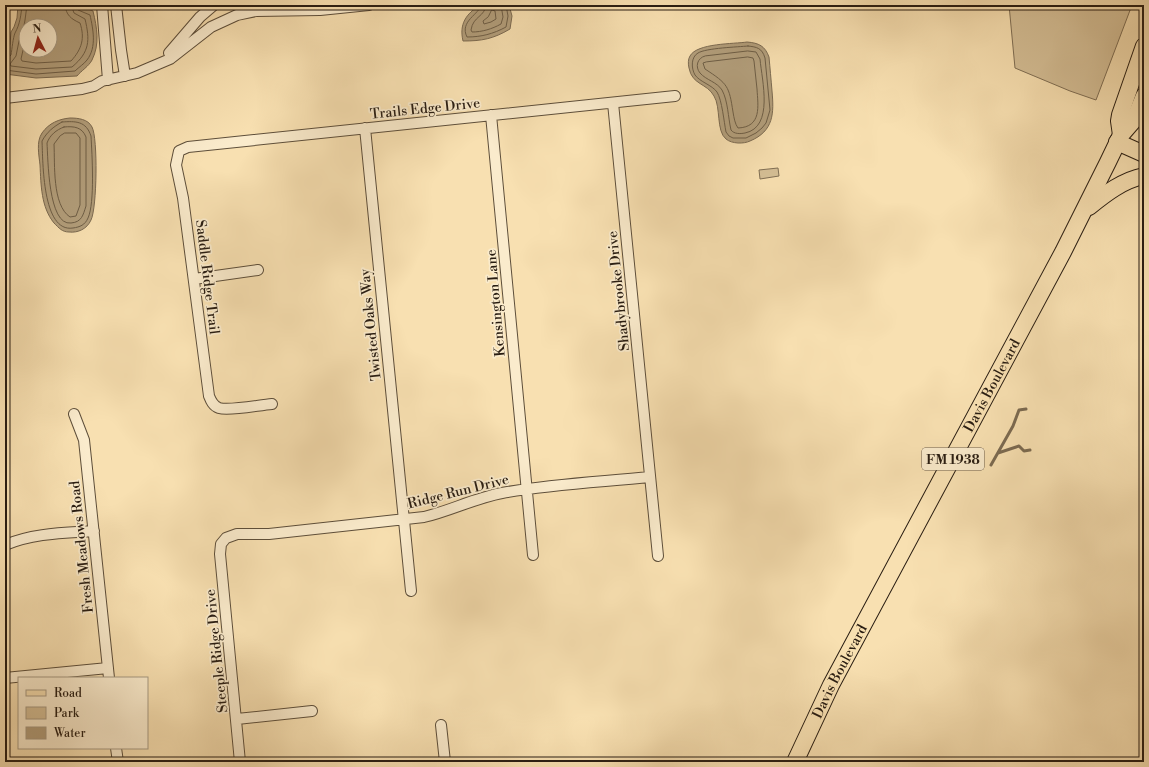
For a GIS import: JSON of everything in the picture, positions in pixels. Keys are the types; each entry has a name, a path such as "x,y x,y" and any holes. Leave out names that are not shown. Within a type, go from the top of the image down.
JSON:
{"main road":[{"name":"Davis Boulevard","path":"1119,138 1120,115 1144,46"},
{"name":"Davis Boulevard","path":"794,762 831,685 1084,212 1119,138 1134,120 1144,96"},
{"path":"1119,138 1144,154"},
{"path":"1084,212 1106,194 1134,178 1144,176"}],"street":[{"path":"102,5 108,80"},
{"path":"116,5 125,76"},
{"path":"156,65 176,47 200,17 214,5"},
{"path":"5,98 82,89 94,86 102,81 147,70 170,59 211,27 228,18 256,11 287,8 320,10 369,5"},
{"name":"Trails Edge Drive","path":"179,151 188,148 365,128 675,96"},
{"name":"Shadybrooke Drive","path":"613,102 658,556"},
{"name":"Kensington Lane","path":"491,115 533,555"},
{"name":"Twisted Oaks Way","path":"365,128 411,591"},
{"name":"Saddle Ridge Trail","path":"179,151 176,165 183,198 209,396 215,406 219,408 228,409 272,404"},
{"path":"194,279 258,270"},
{"name":"Fresh Meadows Road","path":"74,414 84,440 109,673"},
{"name":"Ridge Run Drive","path":"226,538 237,534 269,534 403,520 442,513 501,493 527,489 650,477"},
{"path":"5,546 33,536 94,531"},
{"name":"Steeple Ridge Drive","path":"226,538 221,544 220,554 240,762"},
{"path":"26,677 109,673"},
{"path":"5,678 18,677"},
{"path":"237,719 312,711"},
{"path":"441,725 444,762"},
{"path":"116,749 118,762"}],"green space":[{"path":"1009,5 1132,5 1096,100 1015,68"},
{"path":"778,168 779,176 760,179 759,170"}],"water":[{"path":"18,5 78,5 93,11 97,30 95,54 89,64 77,76 36,78 5,74 5,59 10,44 11,32 17,18"},
{"path":"480,5 509,5 512,16 510,29 487,39 463,41 462,29 465,20 471,12"},
{"path":"747,42 755,43 761,46 766,50 769,57 773,107 771,120 764,132 750,141 738,143 729,141 723,135 714,96 708,89 693,78 688,62 690,56 694,52 708,46"},
{"path":"70,118 88,122 92,127 96,158 95,202 91,220 85,228 72,232 64,231 59,228 46,210 41,188 38,149 39,140 42,133 51,124 62,119"}],"waterway":[{"path":"991,465 1013,426 1019,410 1026,409"},
{"path":"998,453 1019,446 1024,451 1030,450"}]}
